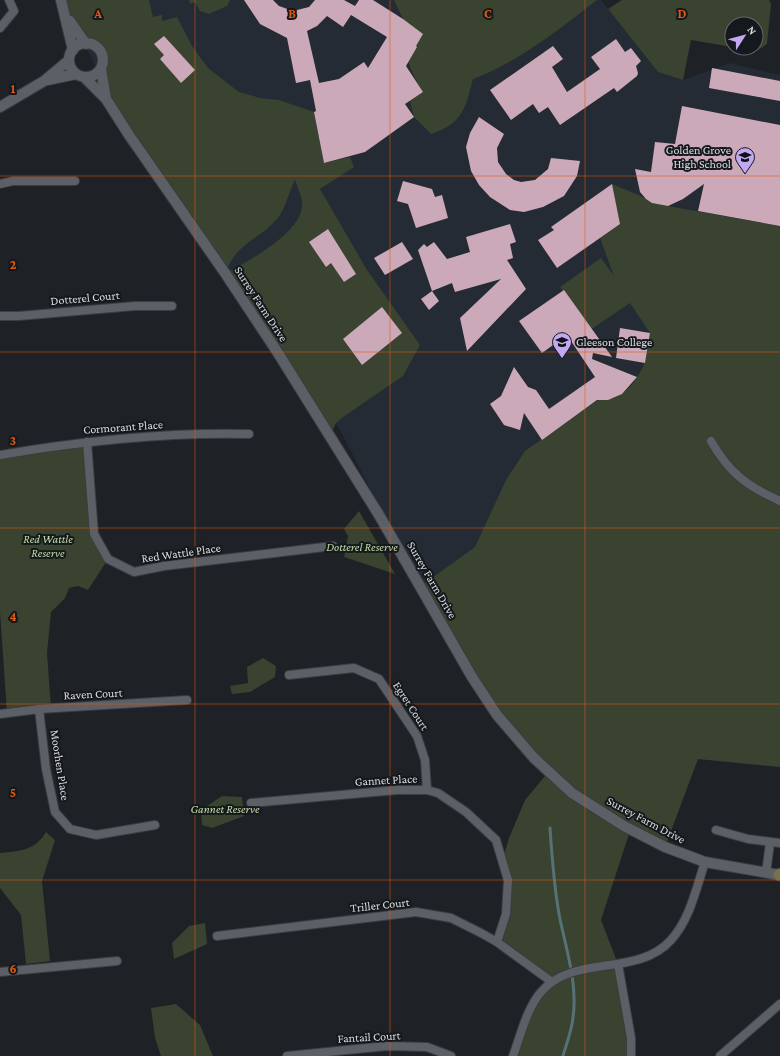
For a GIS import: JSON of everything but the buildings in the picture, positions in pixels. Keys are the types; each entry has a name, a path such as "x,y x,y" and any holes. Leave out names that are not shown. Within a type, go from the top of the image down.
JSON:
{"street":[{"path":"0,28 14,11 9,0"},
{"path":"62,4 86,44"},
{"path":"62,4 72,50 69,60 71,67 80,75"},
{"path":"44,81 80,75 91,76 101,69 103,63 102,53 94,45 86,44 76,46 72,50"},
{"path":"0,107 44,81 69,60"},
{"name":"Surrey Farm Drive","path":"101,69 106,99"},
{"name":"Surrey Farm Drive","path":"80,75 106,99 282,360 386,528 472,677 497,715 534,758 572,793 624,826 666,847 705,862 780,875"},
{"path":"0,184 13,181 75,181"},
{"name":"Dotterel Court","path":"0,316 19,316 135,306 172,306"},
{"name":"Cormorant Place","path":"0,455 87,442 212,433 249,434"},
{"path":"711,441 724,463 736,476 746,484 780,501"},
{"name":"Red Wattle Place","path":"87,442 94,534 108,560 134,572 164,566 333,546"},
{"name":"Egret Court","path":"289,675 354,668 379,679 417,736 425,760 427,790"},
{"name":"Raven Court","path":"0,714 39,709 187,700"},
{"name":"Moorhen Place","path":"39,709 46,769 55,812 70,829 96,835 155,825"},
{"name":"Gannet Place","path":"251,803 397,790 427,790 438,792 466,812 496,840 508,880 506,914 497,942"},
{"path":"716,830 770,843 780,843"},
{"path":"766,873 770,843"},
{"path":"513,1056 530,1008 541,992 552,982 564,975 599,965 631,962 643,958 658,950 670,941 681,926 705,862"},
{"name":"Triller Court","path":"217,936 416,912 451,918 497,942 552,982"},
{"path":"0,972 117,961"},
{"path":"618,964 631,1038 631,1056"},
{"path":"720,1056 780,1004"},
{"name":"Fantail Court","path":"287,1056 386,1046 427,1047 451,1056"}],"shaded area":[{"path":"63,0 601,0 658,72 683,80 730,63 780,75 780,767 698,759 665,847 416,578 340,430 129,135"}],"green space":[{"path":"61,0 149,0 153,17 162,15 162,21 177,17 192,46 208,68 239,92 260,98 279,100 314,112 324,163 350,157 354,167 320,189 367,270 420,345 403,376 343,417 336,423 330,436 115,114 101,69 103,58 102,53 94,45 89,43 74,27","holes":["295,180 301,197 302,207 299,217 292,227 271,246 226,273 235,255 266,230 280,215"]},
{"path":"189,0 230,0 227,6 209,14 200,11 195,2 190,4"},
{"path":"394,0 597,0 523,54 490,72 473,79 468,99 461,114 450,125 431,134 414,117 410,101 423,92 414,76 405,53 398,26 403,19"},
{"path":"622,0 769,0 771,4 767,44 764,46 764,16 724,16 724,46 691,40 683,80 658,72 608,9"},
{"path":"612,184 662,205 780,226 780,767 698,759 665,847 572,793 497,715 421,586 475,547 506,480 525,451 601,398 608,399 622,394 633,384 641,371 646,357 650,333 630,303 590,330 560,287 601,258 614,276 600,238 620,224"},
{"name":"Red Wattle Reserve","path":"87,442 94,534 108,559 88,590 78,586 69,588 65,598 51,612 47,653 51,708 7,713 0,612 0,455"},
{"name":"Dotterel Reserve","path":"359,511 395,574 344,557 348,536 344,529"},
{"path":"263,658 276,666 275,677 250,692 232,694 230,686 248,683 247,667"},
{"path":"545,776 590,811 629,834 601,920 618,964 631,1056 513,1056 530,1007 551,982 497,942 506,914 508,880 502,862 509,838 525,800"},
{"name":"Gannet Reserve","path":"222,796 242,797 244,816 212,828 202,825 201,810"},
{"path":"46,832 55,840 42,881 50,961 26,964 21,915 0,888 0,853 26,849 37,843"},
{"path":"205,923 207,944 174,959 172,943 189,926"},
{"path":"176,1004 200,1025 213,1056 161,1056 155,1038 151,1008"}],"waterway":[{"path":"550,828 556,896 569,958 574,997 572,1024 563,1056"}],"place":[{"name":"Golden Grove High School","path":"745,174"},
{"name":"Gleeson College","path":"562,359"}]}
